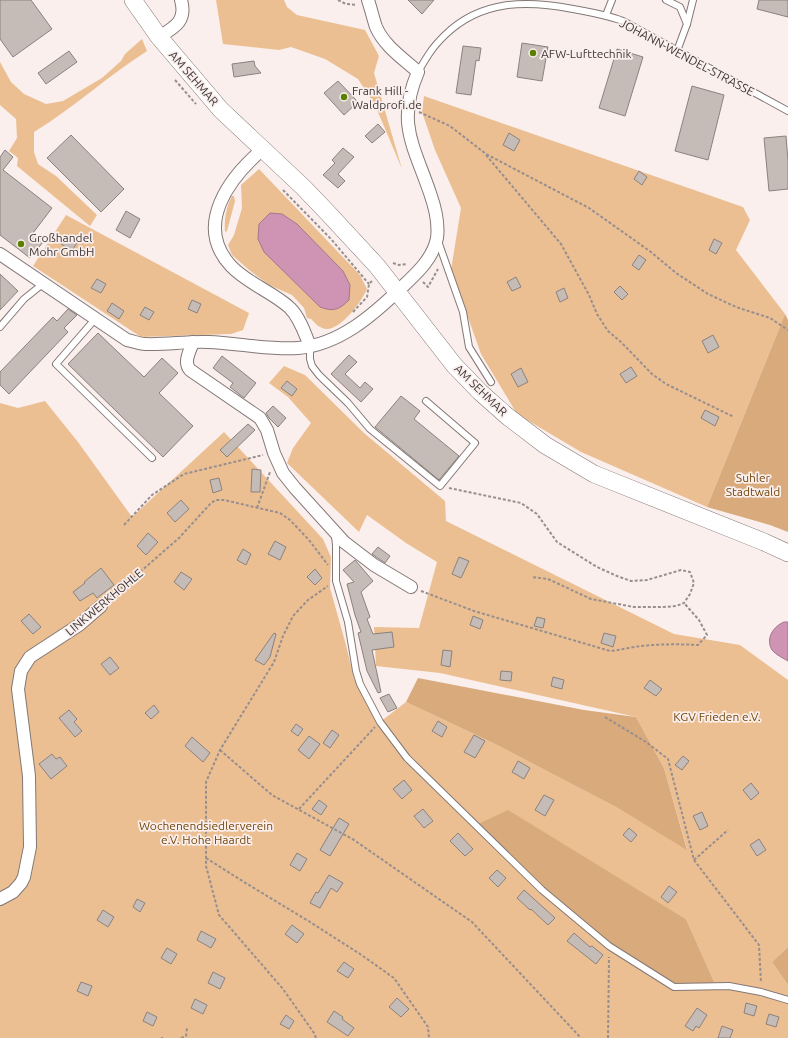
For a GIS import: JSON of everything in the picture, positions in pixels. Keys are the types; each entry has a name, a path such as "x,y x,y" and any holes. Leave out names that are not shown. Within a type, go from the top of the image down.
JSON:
{"main road":[{"name":"AM SEHMAR","path":"133,0 159,37 221,110 303,187 381,272 450,360 468,380 511,420 545,446 575,464 601,477 788,553"}],"street":[{"path":"159,37 176,26 180,21 183,5 181,0"},
{"path":"362,5 386,43 394,52 418,72"},
{"name":"JOHANN-WENDEL-STRASSE","path":"0,254 127,340 144,344 193,342 282,348 310,346 328,341 358,324 377,310 420,270 432,254 437,237 436,215 428,187 410,140 407,123 411,88 418,72"},
{"path":"263,149 239,172 220,202 216,216 217,240 230,265 243,276 291,309 297,316 310,346"},
{"path":"193,342 186,362 188,368 260,418 267,430 275,455 283,473 344,542 374,565 411,587"},
{"name":"LINKWERKHOHLE","path":"0,899 13,892 21,883 24,877 30,847 29,776 18,689 21,671 30,657 80,625 101,606"}],"lane":[{"path":"606,16 612,0"},
{"path":"666,0 680,6 687,24"},
{"path":"677,51 687,24 693,0"},
{"name":"JOHANN-WENDEL-STRASSE","path":"418,72 431,50 460,22 484,10 497,6 519,3 544,4 606,16 623,22 788,111"},
{"path":"437,237 463,312 469,347 491,382"},
{"path":"0,327 24,299 44,283"},
{"path":"96,318 56,364 152,458"},
{"path":"310,346 310,359 312,366 319,375 348,403 370,429 440,486 475,443 426,401"},
{"path":"333,530 336,545 336,578 348,622 356,671 360,684 380,722 407,758 537,885 609,946 674,987 729,986 761,992 788,1000"}],"path":[{"path":"338,0 346,4 362,5"},
{"path":"358,0 362,5"},
{"path":"408,109 419,112 450,126 486,154 589,208 645,248 676,273 708,294 770,318 788,330"},
{"path":"486,154 560,244 589,295 597,314 608,331 621,342 652,374 666,384 734,417"},
{"path":"351,315 367,297 369,284 392,262 399,265 406,265 412,260"},
{"path":"124,525 152,495 184,474 240,460 275,455 257,508"},
{"path":"440,486 521,503 537,514 557,542 616,576 631,581 647,580 681,570 690,572 694,582 690,594 684,603 676,606 664,607 634,607 590,599 548,579 532,577"},
{"name":"LINKWERKHOHLE","path":"101,606 179,538 211,503 216,500 224,500 280,513 290,520 309,540 336,578"},
{"path":"316,1038 314,1033 282,989 219,915 206,866 206,782 220,750 274,662 283,636 293,616 308,600 336,578"},
{"path":"411,587 474,611 610,651 662,644 698,645 707,635 699,620 684,603"},
{"path":"604,717 646,742 668,759 694,860 759,945 761,992"},
{"path":"299,810 380,722"},
{"path":"220,750 272,795 354,840 472,922 581,1038"},
{"path":"694,860 728,830"},
{"path":"206,858 310,922 394,978 428,1027 429,1038"},
{"path":"608,1038 609,946"},
{"path":"181,1038 186,1036 187,1028"}],"green space":[{"path":"216,0 284,0 287,7 297,15 365,30 379,56 374,73 402,169 375,105 358,79 325,59 291,47 279,50 223,44"},
{"path":"142,39 147,51 63,113 34,132 34,152 38,164 56,176 97,215 90,226 17,166 18,158 9,151 17,138 16,119 0,105 0,62 11,82 24,94 46,104 63,101 102,78"},
{"path":"424,96 743,207 750,220 736,250 785,314 707,507 581,452 517,414 481,354 451,270 461,208 435,150 422,112"},
{"path":"259,169 360,275 367,289 361,300 350,314 338,325 332,328 321,328 311,319 307,318 304,308 292,295 269,285 232,255 228,245 234,235 242,208 241,185"},
{"path":"232,196 234,196 235,201 227,231 225,232 226,214"},
{"path":"66,215 249,313 243,330 231,334 141,337 33,266"},
{"name":"Suhler Stadtwald","path":"785,314 788,320 788,532 770,525 707,507"},
{"name":"Wochenendsiedlerverein e.V. Hohe Haardt","path":"284,366 305,375 364,433 445,501 446,521 674,634 740,645 788,680 788,947 772,962 788,985 788,1038 0,1038 0,403 18,408 45,401 78,442 132,517 224,432 323,539 331,557 330,588 354,679 380,722 406,702 493,743 616,807 687,849 664,768 636,717 440,673 376,666 374,627 419,628 437,562 406,543 367,515 359,532 287,463 293,448 311,423 288,397 269,383","holes":["508,811 686,919 716,986"]},
{"path":"418,678 584,710 636,717 664,768 687,850 616,807 493,743 406,702"},
{"path":"508,810 686,919 716,986 674,987 609,946 542,890 476,825"},
{"path":"788,947 788,985 772,962"}],"shaded area":[{"path":"270,213 282,214 297,224 343,271 350,285 349,300 339,308 332,310 320,307 264,252 258,239 259,224"},
{"path":"784,622 788,622 788,661 774,652 770,646 770,637 774,629"}],"building":[{"path":"0,0 31,0 52,29 13,57 0,39"},
{"path":"408,0 434,0 422,14"},
{"path":"759,0 788,0 788,17 757,9"},
{"path":"522,43 548,47 542,81 517,77"},
{"path":"463,46 481,48 479,61 476,60 471,95 456,93"},
{"path":"617,49 643,57 625,116 599,108"},
{"path":"69,51 77,62 46,84 38,73"},
{"path":"254,61 255,66 261,73 234,77 232,64"},
{"path":"338,81 358,102 344,115 324,93"},
{"path":"692,86 724,95 708,160 675,151"},
{"path":"378,124 385,132 372,143 365,136"},
{"path":"509,133 520,140 514,151 503,145"},
{"path":"71,135 124,189 101,212 47,158"},
{"path":"786,136 788,189 769,191 764,138"},
{"path":"343,148 354,157 338,174 345,181 338,188 323,175 335,163 332,160"},
{"path":"5,150 13,157 3,170 52,208 33,233 44,241 30,258 0,235 0,157"},
{"path":"639,171 647,177 642,185 634,179"},
{"path":"126,211 140,219 130,238 116,230"},
{"path":"68,235 78,241 72,251 61,244"},
{"path":"714,239 722,243 716,254 709,250"},
{"path":"639,255 646,260 639,270 632,265"},
{"path":"0,274 18,291 0,310"},
{"path":"516,277 521,287 512,291 507,282"},
{"path":"97,279 106,284 101,293 91,288"},
{"path":"620,286 628,294 622,300 614,292"},
{"path":"564,288 568,298 560,302 556,292"},
{"path":"192,300 201,304 197,313 188,309"},
{"path":"112,303 124,311 119,319 107,311"},
{"path":"145,307 154,312 149,320 140,315"},
{"path":"68,309 77,315 64,328 68,332 9,394 0,385 0,372 53,317 57,321"},
{"path":"98,333 144,377 162,358 178,373 159,393 193,426 163,457 68,364"},
{"path":"713,335 719,347 708,353 702,341"},
{"path":"349,355 357,362 345,374 360,388 365,382 373,389 361,402 331,374"},
{"path":"222,356 256,383 244,398 230,387 233,383 213,368"},
{"path":"631,367 637,376 626,383 620,374"},
{"path":"521,368 528,382 518,387 511,374"},
{"path":"287,381 297,389 292,396 281,388"},
{"path":"401,396 420,411 414,419 459,456 439,480 375,427"},
{"path":"273,406 286,418 278,427 266,413"},
{"path":"705,410 719,417 715,426 701,418"},
{"path":"248,424 255,430 227,457 220,450"},
{"path":"252,469 261,470 260,492 251,492"},
{"path":"219,478 222,490 213,493 210,480"},
{"path":"181,500 189,509 175,522 167,513"},
{"path":"148,533 158,542 146,555 137,546"},
{"path":"275,541 286,547 280,560 268,554"},
{"path":"378,547 390,556 385,563 372,554"},
{"path":"243,549 251,554 246,565 237,560"},
{"path":"459,557 469,561 461,578 452,574"},
{"path":"355,560 373,581 361,592 370,617 367,619 373,634 392,632 394,647 372,650 381,692 378,693 367,671 358,633 361,632 347,584 354,582 343,570"},
{"path":"101,568 114,585 97,598 93,593 80,601 73,592"},
{"path":"315,569 322,578 315,585 307,577"},
{"path":"181,572 192,579 184,590 174,582"},
{"path":"29,614 41,627 33,634 21,621"},
{"path":"473,616 483,620 480,629 470,625"},
{"path":"537,617 545,619 543,628 534,626"},
{"path":"274,633 276,634 270,657 264,665 255,660"},
{"path":"604,633 616,636 613,647 601,643"},
{"path":"443,650 452,651 450,667 441,665"},
{"path":"110,657 119,668 110,675 101,664"},
{"path":"501,671 512,672 511,681 500,680"},
{"path":"553,677 564,680 562,689 551,686"},
{"path":"650,680 662,689 656,696 644,688"},
{"path":"389,694 397,708 388,712 380,698"},
{"path":"154,705 159,712 151,719 145,713"},
{"path":"69,710 77,719 74,722 82,731 75,737 59,718"},
{"path":"438,721 447,727 442,737 432,731"},
{"path":"296,724 303,729 298,736 291,731"},
{"path":"332,730 339,735 330,748 323,743"},
{"path":"474,735 485,741 475,758 464,752"},
{"path":"309,736 320,744 309,759 298,750"},
{"path":"192,737 210,753 203,762 185,746"},
{"path":"52,754 56,759 60,757 67,766 51,779 39,764"},
{"path":"683,756 689,761 682,770 675,765"},
{"path":"518,761 530,768 524,779 512,772"},
{"path":"404,780 412,790 402,799 393,789"},
{"path":"751,783 759,793 751,800 743,790"},
{"path":"544,795 554,800 545,816 535,810"},
{"path":"319,800 327,806 321,815 312,809"},
{"path":"423,809 433,821 424,828 414,816"},
{"path":"702,812 708,826 700,830 693,816"},
{"path":"339,818 349,824 330,856 320,850"},
{"path":"629,828 637,835 631,842 623,835"},
{"path":"458,833 473,849 465,856 450,841"},
{"path":"759,839 766,850 757,856 750,845"},
{"path":"297,853 307,859 300,871 290,865"},
{"path":"497,870 506,878 498,887 489,878"},
{"path":"329,875 343,883 337,892 331,888 320,908 310,903 316,892 318,893"},
{"path":"669,886 677,892 668,903 661,897"},
{"path":"524,890 555,918 548,925 517,898"},
{"path":"137,899 145,903 140,912 133,907"},
{"path":"103,910 114,917 108,927 97,920"},
{"path":"292,925 304,934 297,943 285,934"},
{"path":"201,931 216,939 211,948 197,940"},
{"path":"574,933 590,947 592,946 603,955 596,964 567,941"},
{"path":"167,948 177,954 171,964 161,958"},
{"path":"344,962 354,969 348,978 337,971"},
{"path":"213,972 225,978 220,989 208,983"},
{"path":"81,982 92,986 88,996 77,991"},
{"path":"397,998 409,1009 401,1017 389,1007"},
{"path":"195,999 207,1005 203,1014 191,1008"},
{"path":"746,1003 757,1006 754,1016 744,1013"},
{"path":"697,1008 707,1015 699,1028 696,1026 693,1031 685,1026"},
{"path":"334,1011 343,1017 342,1019 354,1028 348,1036 327,1022"},
{"path":"147,1012 157,1017 153,1026 143,1021"},
{"path":"769,1014 779,1017 776,1027 766,1024"},
{"path":"286,1015 294,1021 289,1029 280,1024"},
{"path":"722,1026 733,1030 730,1038 718,1038"}],"place":[{"name":"AFW-Lufttechnik","path":"533,53"},
{"name":"Frank Hill - Waldprofi.de","path":"344,97"},
{"name":"Großhandel Mohr GmbH","path":"21,244"}],"park label":[{"name":"KGV Frieden e.V.","path":"717,716"}]}
